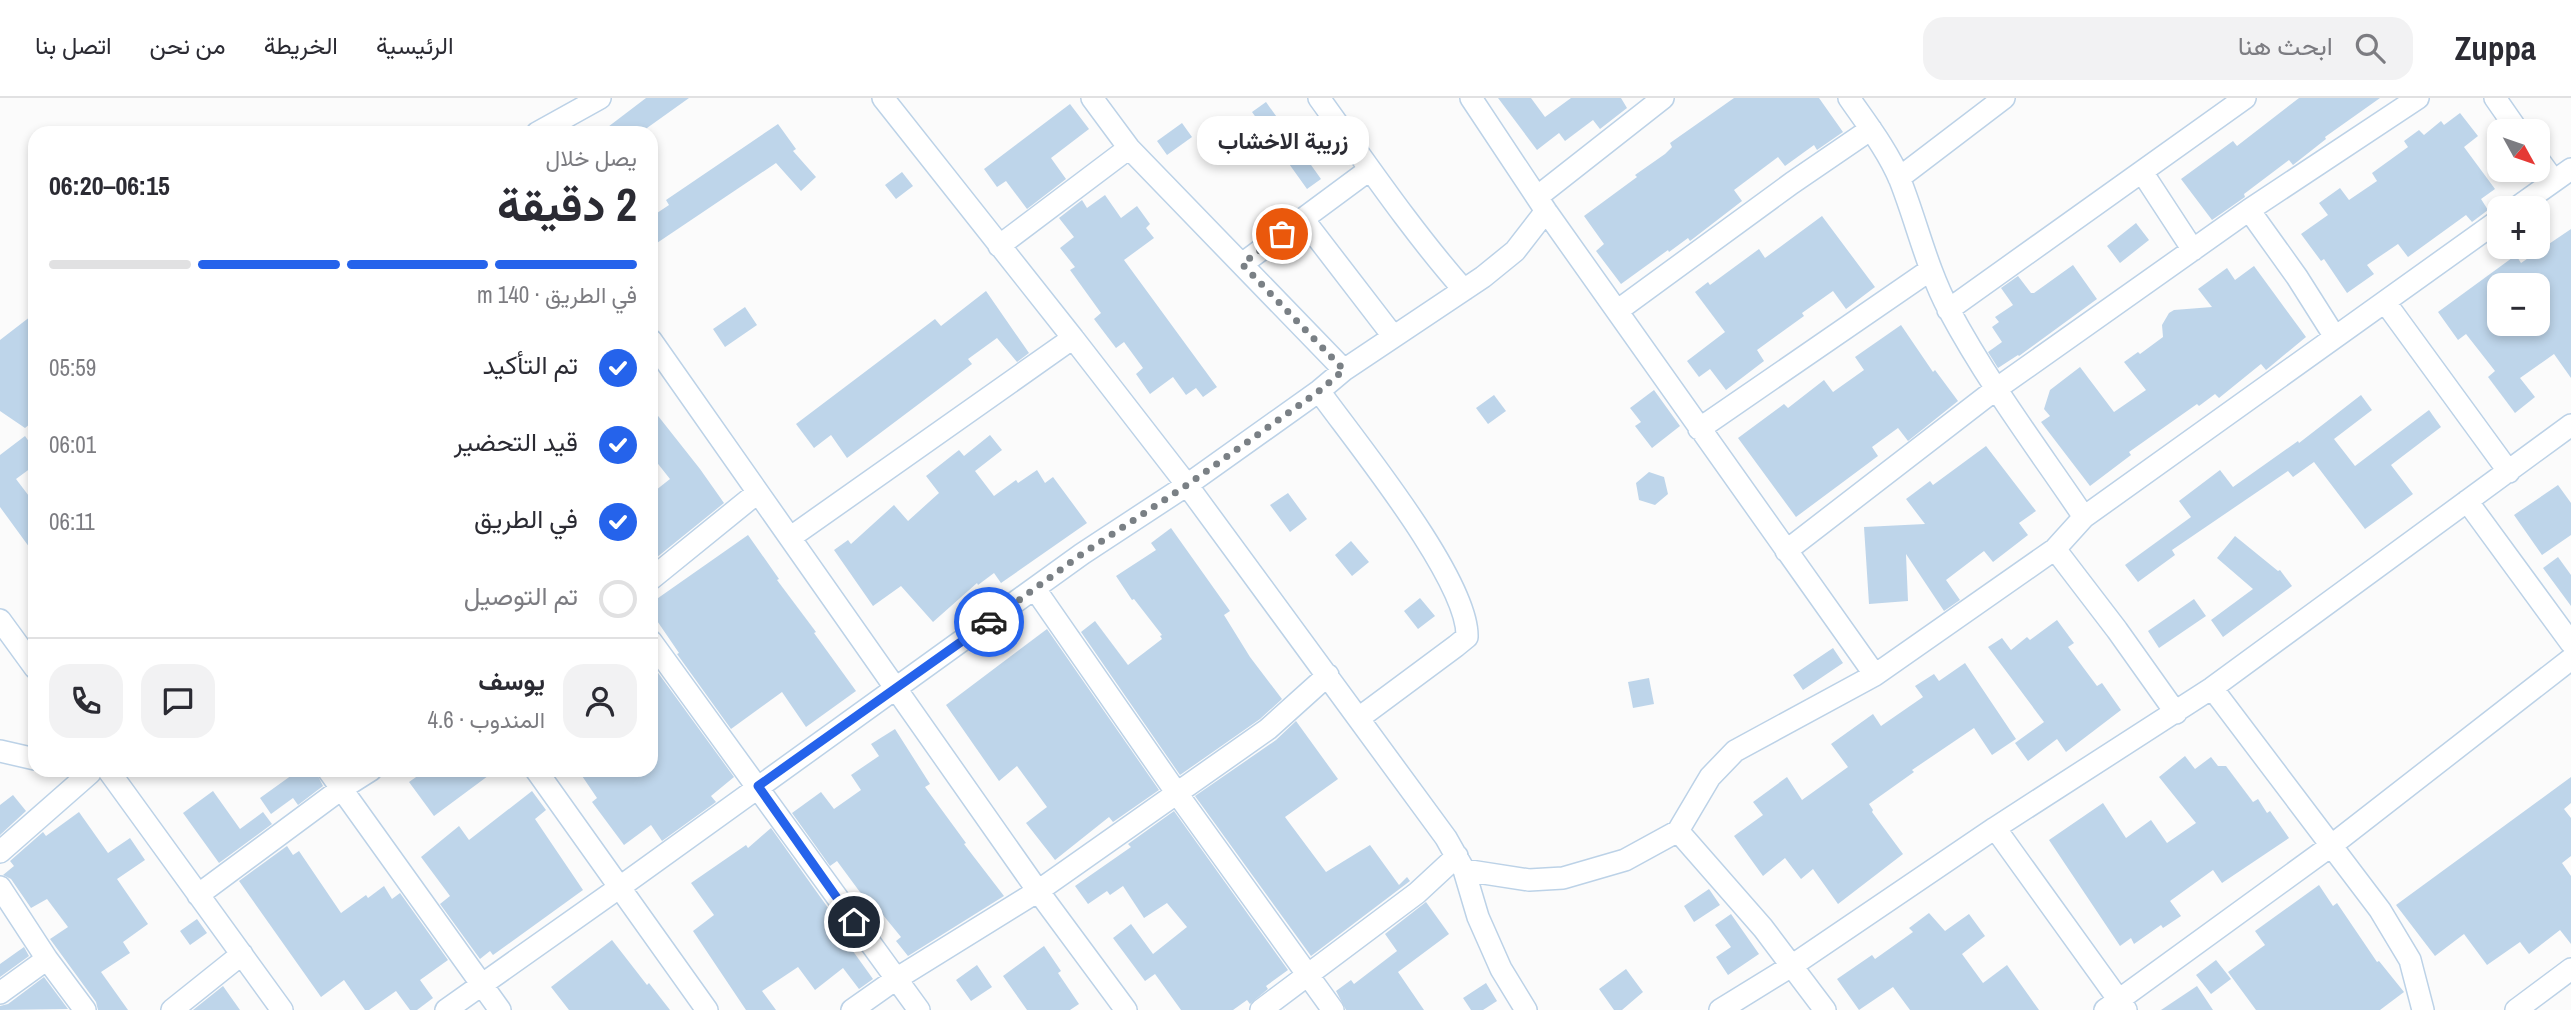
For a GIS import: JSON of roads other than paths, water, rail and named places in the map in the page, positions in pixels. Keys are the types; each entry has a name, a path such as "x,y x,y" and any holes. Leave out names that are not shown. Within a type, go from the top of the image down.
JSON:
{"street":[{"path":"550,126 600,98"},
{"path":"883,98 1187,485 1432,817 1460,863 1478,917 1501,970 1526,1010"},
{"path":"1092,98 1129,148 1344,370"},
{"path":"1319,98 1369,170 1439,262 1464,290"},
{"path":"1471,98 1541,204 1875,675"},
{"path":"446,1010 1131,520 1187,485 1319,391 1344,370 1464,290 1515,251 1541,204 1663,98"},
{"path":"1849,98 1871,129 1899,178 1930,270 1948,310 1996,389 2084,517"},
{"path":"1899,178 2004,98"},
{"path":"1948,310 2245,98"},
{"path":"2495,98 2510,119"},
{"path":"1786,551 1996,389 2249,210 2414,99"},
{"path":"1617,311 1792,183 1871,129"},
{"path":"999,246 1129,148"},
{"path":"1242,264 1369,170"},
{"path":"2142,172 2193,250"},
{"path":"2533,196 2562,175"},
{"path":"2249,210 2297,277 2335,337"},
{"path":"1303,219 1393,337"},
{"path":"1261,1010 1460,863 1529,880 1563,878 1625,860 1678,831 1710,777 1735,751 1875,675 2055,549 2084,517 2487,229"},
{"path":"1699,429 1930,270"},
{"path":"2385,302 2509,472"},
{"path":"791,537 1073,338"},
{"path":"658,355 791,537 1038,891 1126,1010"},
{"path":"1319,391 1409,515 1444,571 1467,622 1467,637 1359,718"},
{"path":"1720,1010 1793,965 1995,828 2176,713 2571,425"},
{"path":"658,573 757,494"},
{"path":"2467,501 2571,643"},
{"path":"2055,549 2176,713"},
{"path":"1035,589 1332,1010"},
{"path":"0,620 28,658"},
{"path":"658,651 919,1010"},
{"path":"1995,828 2117,1007 2332,845 2571,659"},
{"path":"852,1010 896,979 1038,891 1268,729 1328,675"},
{"path":"2212,688 2380,910 2410,960 2417,1006"},
{"path":"0,751 28,757"},
{"path":"0,852 85,777"},
{"path":"97,777 198,895 282,1010"},
{"path":"333,777 500,1010"},
{"path":"198,895 360,777"},
{"path":"541,777 707,1010"},
{"path":"1678,831 1793,965 1825,1010"},
{"path":"0,887 47,959 85,1010"},
{"path":"172,1010 242,954"},
{"path":"0,993 47,959"},
{"path":"2515,1010 2571,969"}],"place":[{"name":"زريبة الاخشاب","path":"1282,234"}]}
